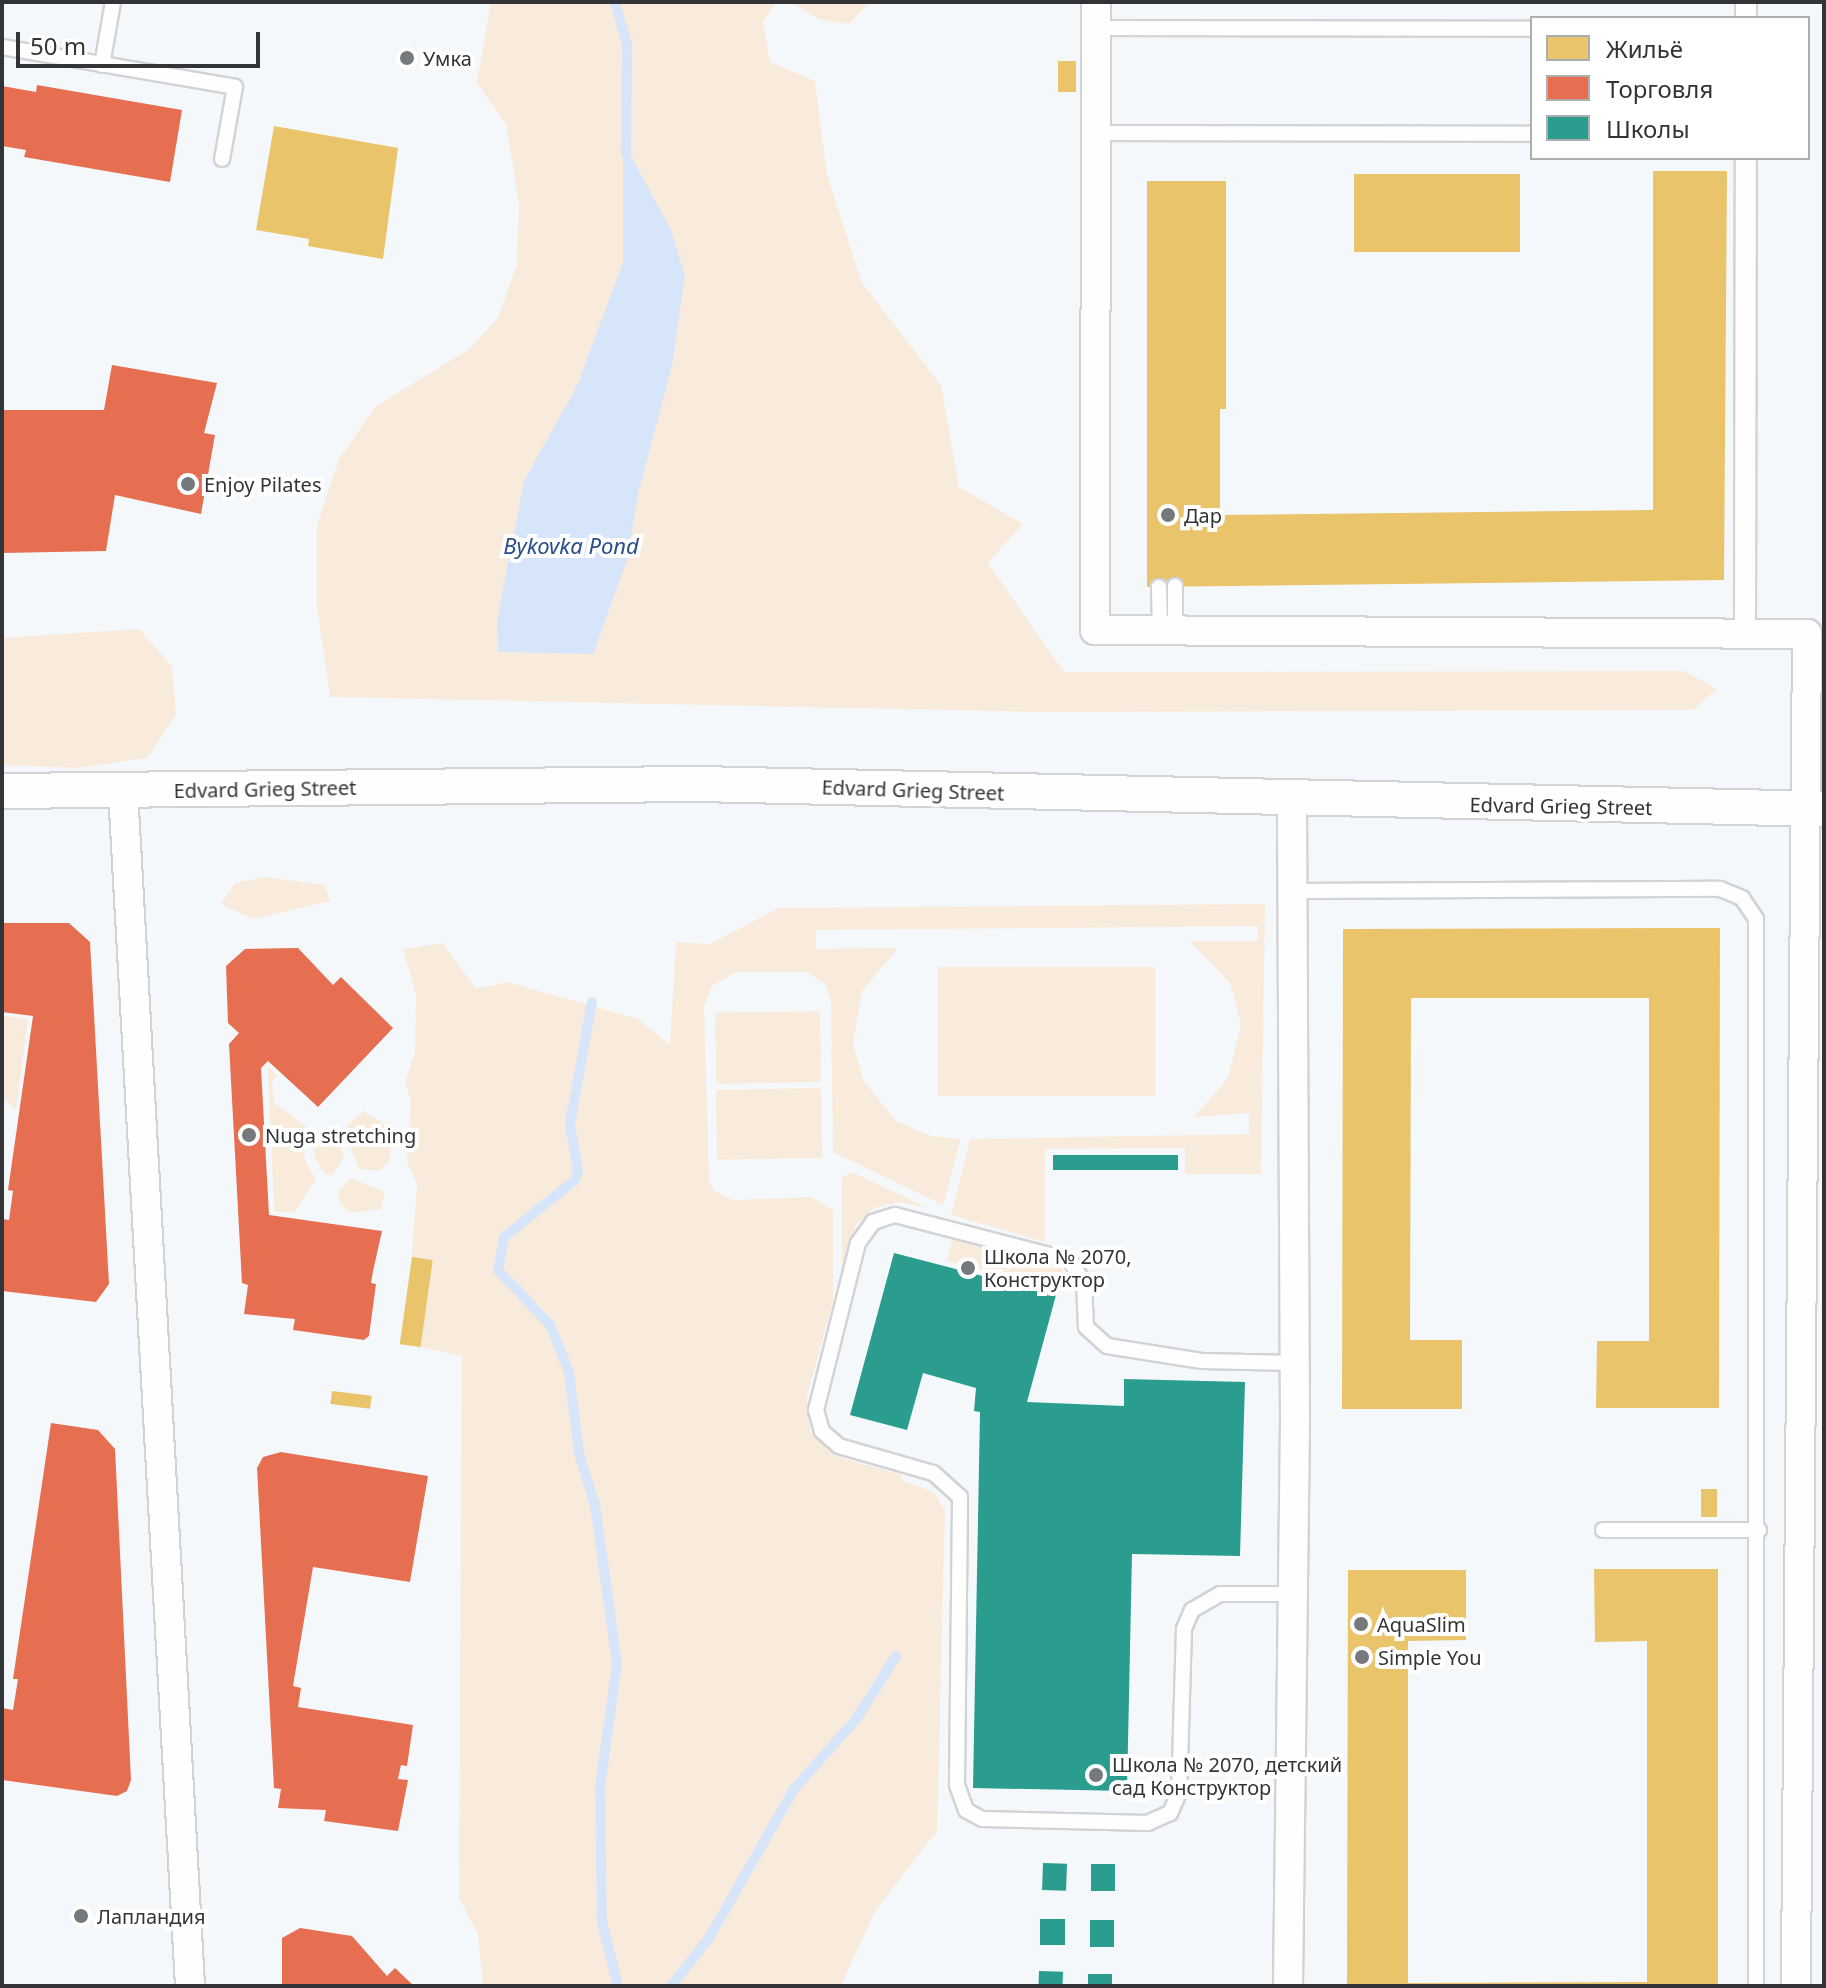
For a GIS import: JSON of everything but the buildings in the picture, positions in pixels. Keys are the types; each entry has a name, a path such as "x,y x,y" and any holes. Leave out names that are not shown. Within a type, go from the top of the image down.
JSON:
{"street":[{"path":"1096,15 1095,630 1816,634 1812,1532 1796,1986"},
{"path":"1745,634 1746,160"},
{"name":"Edvard Grieg Street","path":"2,791 698,784 1292,800 1813,809"},
{"path":"123,791 190,1986"},
{"path":"1288,1986 1295,1363 1292,800"}],"lane":[{"path":"102,65 113,2"},
{"path":"1096,15 1530,29"},
{"path":"2,47 235,87 222,159"},
{"path":"1098,133 1530,134"},
{"path":"1167,632 1175,586"},
{"path":"1159,587 1167,632"},
{"path":"1294,891 1720,889 1751,908 1759,931 1756,1986"},
{"path":"1293,1594 1220,1594 1192,1610 1184,1629 1179,1793 1163,1818 1148,1823 982,1819 966,1810 957,1785 960,1497 933,1473 839,1446 822,1431 816,1410 858,1243 873,1222 895,1215 1069,1260 1084,1282 1086,1327 1107,1346 1202,1361 1295,1363"},
{"path":"1603,1530 1759,1530"}],"shaded area":[{"path":"491,2 776,2 763,22 770,62 815,81 827,175 862,283 941,385 959,487 1023,524 988,563 1064,672 1684,671 1717,689 1693,710 1040,712 330,697 317,607 317,526 339,459 376,406 468,350 498,318 517,264 519,204 506,124 477,83"},
{"path":"790,2 870,2 849,24 818,19"},
{"path":"139,629 172,666 176,715 147,758 77,768 2,765 2,638"},
{"path":"266,877 324,885 331,901 253,919 221,904 235,883"},
{"path":"1265,904 1261,1174 1185,1174 1185,1148 1045,1149 1045,1242 951,1215 970,1139 1249,1134 1249,1113 1194,1117 1228,1078 1241,1025 1230,983 1190,941 1258,941 1258,926 816,930 816,949 898,948 862,991 853,1045 864,1081 896,1121 931,1136 961,1139 943,1205 833,1152 831,1000 825,984 807,972 736,972 712,986 704,1007 709,1181 714,1191 733,1200 811,1197 833,1210 833,1301 807,1396 810,1431 835,1456 902,1475 901,1480 934,1492 945,1510 937,1831 875,1911 841,1986 483,1986 478,1934 459,1898 462,1356 420,1347 433,1260 412,1257 417,1183 407,1163 411,1102 405,1082 415,1052 416,995 403,949 443,943 476,989 507,982 638,1019 670,1045 676,942 710,944 779,908"},
{"path":"938,967 1155,967 1155,1096 938,1096"},
{"path":"820,1011 821,1082 716,1084 715,1013"},
{"path":"2,1016 28,1019 16,1110 2,1097"},
{"path":"268,1067 277,1075 272,1081 274,1102 306,1127 304,1159 316,1179 294,1213 274,1211"},
{"path":"821,1088 822,1158 717,1160 716,1090"},
{"path":"364,1111 391,1129 390,1161 379,1171 359,1169 348,1142 347,1125"},
{"path":"324,1133 337,1139 344,1157 332,1176 324,1173 314,1156 315,1140"},
{"path":"852,1172 928,1208 899,1202 874,1208 856,1225 842,1268 842,1177"},
{"path":"351,1178 385,1192 381,1209 351,1213 340,1204 338,1191"},
{"path":"953,1238 1064,1268 1058,1291 947,1261"}],"water":[{"name":"Bykovka Pond","path":"623,141 671,230 685,275 672,366 638,494 627,560 593,654 498,652 497,621 524,481 578,384 623,262"}],"waterway":[{"path":"615,2 627,44 626,154"},
{"path":"592,1002 570,1124 578,1171 575,1180 504,1237 498,1270 550,1325 569,1372 579,1454 595,1505 617,1664 600,1787 602,1922 618,1986"},
{"path":"671,1986 709,1938 794,1789 857,1718 896,1656"}],"place":[{"name":"Умка","path":"407,58"},
{"name":"Enjoy Pilates","path":"188,484"},
{"name":"Дар","path":"1168,515"},
{"name":"Nuga stretching","path":"249,1135"},
{"name":"Школа № 2070, Конструктор","path":"968,1268"},
{"name":"AquaSlim","path":"1361,1624"},
{"name":"Simple You","path":"1362,1657"},
{"name":"Школа № 2070, детский сад Конструктор","path":"1096,1775"},
{"name":"Лапландия","path":"81,1916"}]}
